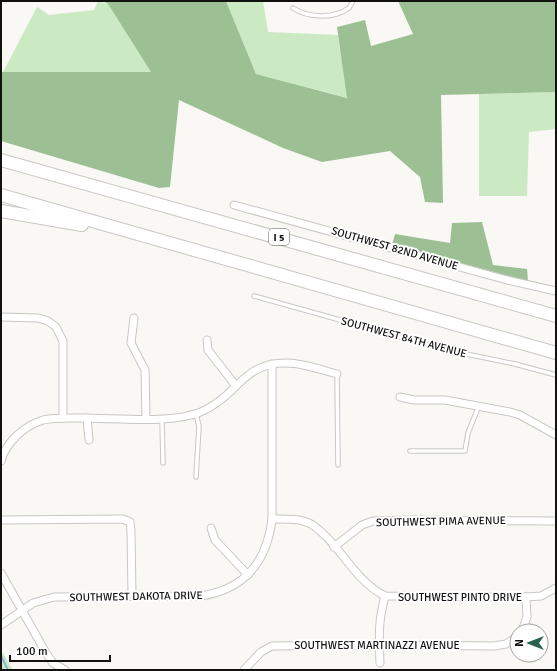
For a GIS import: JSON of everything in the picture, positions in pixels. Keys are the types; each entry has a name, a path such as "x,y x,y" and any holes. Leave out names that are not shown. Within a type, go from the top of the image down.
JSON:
{"highway":[{"name":"I 5","path":"1,160 556,316"},
{"path":"1,195 556,353"},
{"path":"1,211 152,238"}],"street":[{"name":"SOUTHWEST 82ND AVENUE","path":"234,205 556,292"},
{"path":"1,317 38,318 48,321 56,327 63,341 63,418"},
{"path":"134,318 131,344 145,370 146,418"},
{"path":"207,340 208,350 236,386"},
{"path":"1,461 4,447 22,431 43,420 63,418 162,418 182,417 196,414 219,401 257,369 272,364 298,363 337,374"},
{"name":"SOUTHWEST DAKOTA DRIVE","path":"1,625 33,603 54,597 211,594 231,587 248,575 263,555 267,545 272,519 272,364"},
{"path":"400,397 414,400 444,400 478,408 520,415 556,435"},
{"path":"87,418 89,440"},
{"path":"1,520 123,519 130,522 132,596"},
{"name":"SOUTHWEST PINTO DRIVE","path":"272,519 300,520 310,524 334,547 368,585 385,596 526,597 541,596 556,588"},
{"name":"SOUTHWEST PIMA AVENUE","path":"334,547 356,528 373,521 556,521"},
{"path":"211,528 215,540 248,575"},
{"path":"1,573 53,663 65,670"},
{"path":"380,663 378,630 380,614 385,596"},
{"path":"525,623 527,617 526,597"},
{"name":"SOUTHWEST MARTINAZZI AVENUE","path":"244,670 261,652 277,645 366,645 380,647 398,645 494,646 509,642"}],"lane":[{"path":"293,8 300,13 334,16 349,8 353,1"},
{"name":"SOUTHWEST 84TH AVENUE","path":"254,296 447,350 515,364 556,375"},
{"path":"337,374 338,465"},
{"path":"410,451 465,451 468,433 478,408"},
{"path":"196,414 199,426 196,477"},
{"path":"162,418 162,462"}],"green space":[{"path":"98,1 108,4 151,72 3,72 37,7 49,15 94,10"},
{"path":"103,1 226,1 256,74 347,98 337,27 365,20 371,46 413,34 398,1 556,1 556,92 441,95 443,203 425,202 420,177 390,151 322,162 283,148 179,100 170,187 159,188 1,141 1,72 151,72 108,4"},
{"path":"226,1 263,1 268,32 338,35 348,98 256,74"},
{"path":"556,92 556,129 529,132 527,196 479,196 479,94"},
{"path":"482,222 493,265 527,269 528,281 392,245 395,234 450,243 452,223"},
{"path":"1,650 13,670 1,670"}],"waterway":[{"path":"1,656 8,670"}]}
